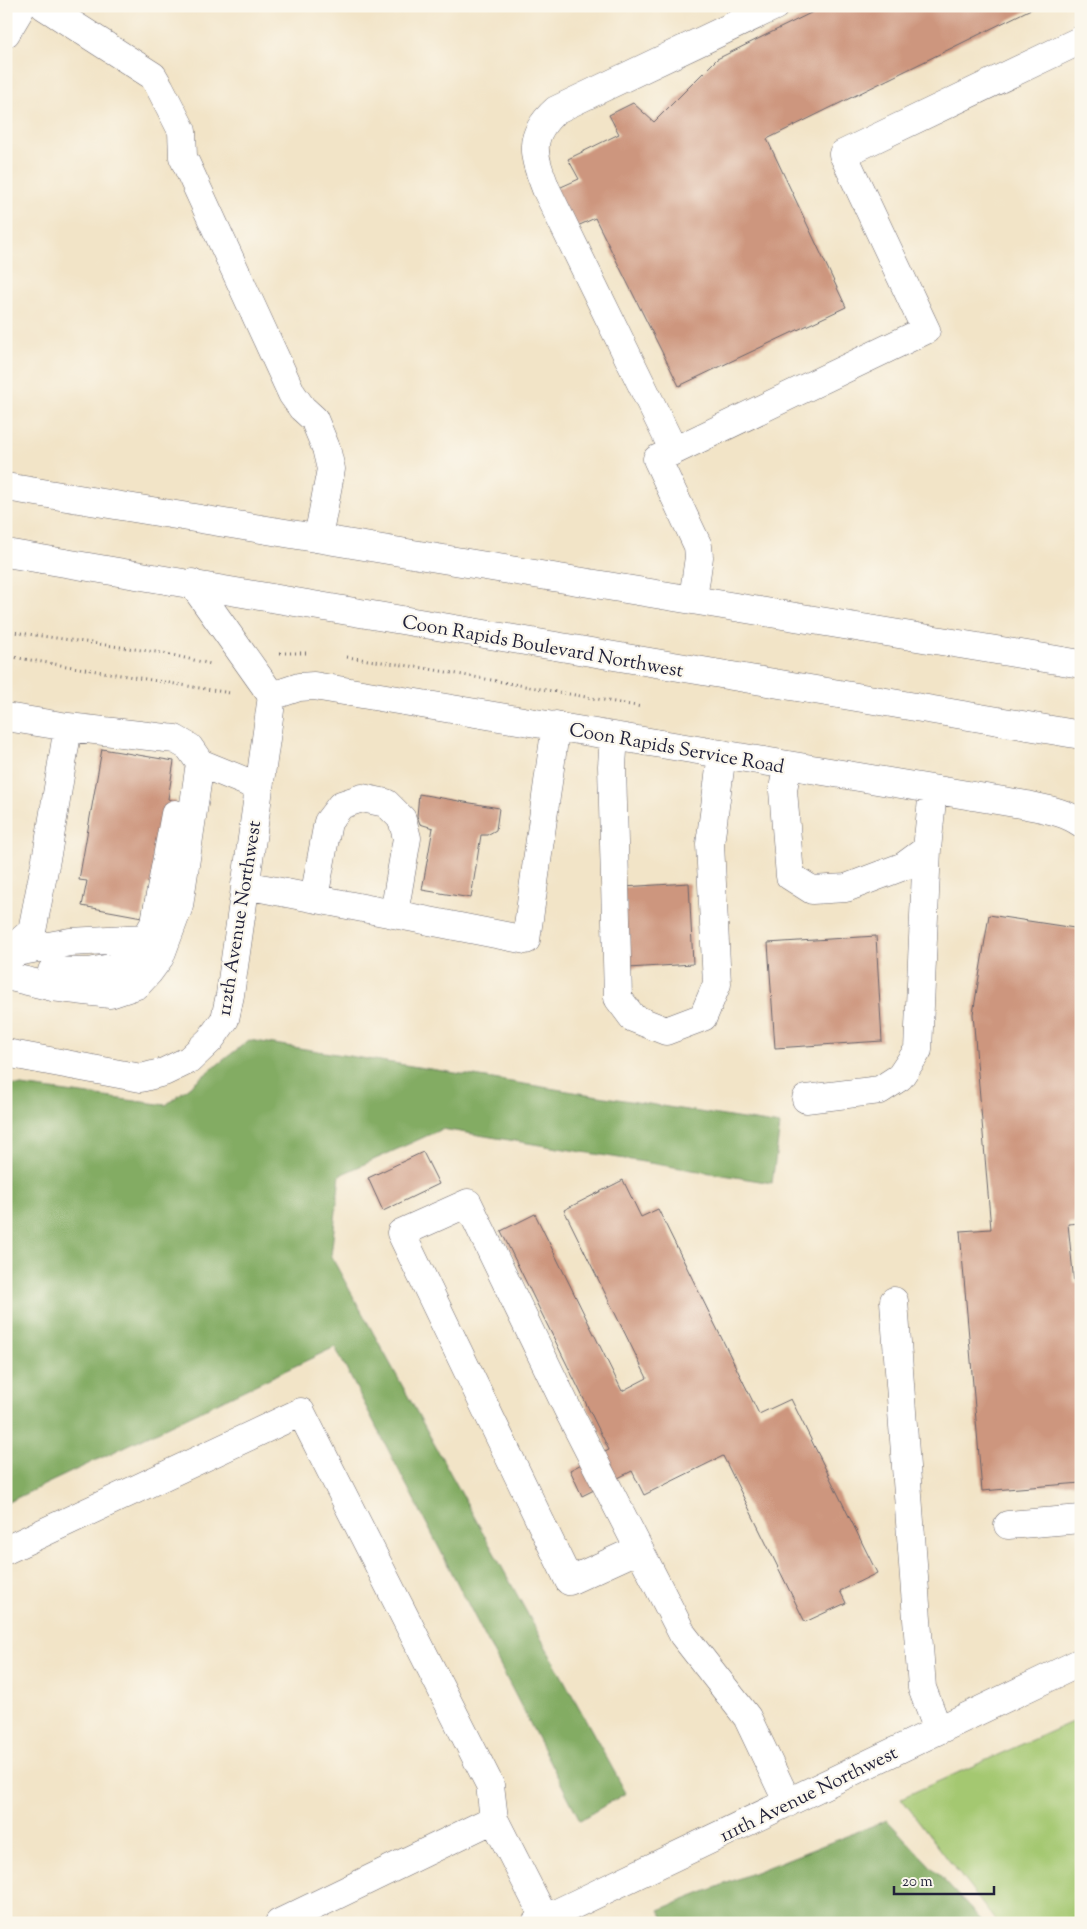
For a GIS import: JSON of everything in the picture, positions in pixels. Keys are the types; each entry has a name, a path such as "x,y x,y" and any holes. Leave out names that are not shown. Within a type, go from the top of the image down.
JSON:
{"main road":[{"path":"6,33 22,6"},
{"path":"44,6 153,76 160,88 182,131 183,157 239,283 292,394 320,430 331,469 318,538"},
{"path":"674,451 546,188 539,171 534,146 545,120 556,110 775,6"},
{"path":"693,599 700,557 698,546 657,460 926,330 843,154 1081,40"},
{"path":"6,487 1081,664"},
{"name":"Coon Rapids Boulevard Northwest","path":"6,553 192,583 603,656 1081,735"},
{"path":"192,583 272,696"},
{"name":"Coon Rapids Service Road","path":"272,696 299,687 314,686 1052,810 1081,823"},
{"name":"112th Avenue Northwest","path":"6,1053 141,1078 164,1072 189,1060 210,1040 225,1019 230,995 272,696"},
{"path":"6,717 68,727 175,739 189,747 200,763 259,787"},
{"path":"246,885 526,940 556,726"},
{"path":"6,954 32,931 48,849 68,727"},
{"path":"614,736 612,766 618,998 633,1018 666,1031 702,1017 717,984 710,844 722,754"},
{"path":"6,954 70,942 146,938 155,922 185,762 175,739"},
{"path":"6,976 52,987 110,994 137,985 160,957 179,906 200,763"},
{"path":"787,766 783,790 790,876 812,890 846,888 904,866 928,849"},
{"path":"196,791 259,787"},
{"path":"806,1099 880,1090 900,1077 918,1050 928,849 933,790"},
{"path":"314,898 328,822 341,805 362,798 386,804 402,819 406,838 394,914"},
{"path":"639,1549 569,1581 401,1233 468,1203 568,1410 683,1635 746,1717 788,1803"},
{"path":"894,1301 922,1688 938,1730"},
{"path":"6,1550 301,1412 490,1785 494,1819 540,1921"},
{"path":"1008,1525 1081,1518"},
{"name":"111th Avenue Northwest","path":"540,1921 1081,1662"},
{"path":"279,1923 494,1819"}],"path":[{"path":"6,631 163,653 215,666"},
{"path":"6,656 237,694"}],"green space":[{"path":"249,1040 780,1125 772,1183 442,1129 340,1175 331,1256 626,1793 580,1820 335,1347 6,1503 6,1084 166,1105"},
{"path":"1081,1718 1081,1923 997,1923 901,1798"},
{"path":"887,1820 984,1923 667,1923 659,1910"}],"building":[{"path":"825,6 1037,6 767,139 846,307 679,386 595,218 571,229 552,191 579,179 568,159 619,134 609,115 633,103 654,122 717,59"},
{"path":"102,749 174,761 168,799 176,801 161,885 148,884 142,917 82,906 87,881 79,880"},
{"path":"419,794 499,808 496,830 487,835 481,835 471,898 422,890 433,828 420,824 417,816"},
{"path":"689,883 693,964 628,968 623,887"},
{"path":"989,915 1081,929 1081,1223 1068,1224 1074,1283 1081,1282 1081,1483 982,1491 960,1231 991,1229 973,1014"},
{"path":"876,936 882,1041 775,1048 768,943"},
{"path":"423,1152 439,1184 383,1211 368,1178"},
{"path":"623,1180 641,1217 658,1209 759,1414 791,1399 877,1573 840,1591 846,1603 805,1622 723,1456 644,1495 632,1471 582,1496 570,1470 609,1450 501,1231 535,1214 622,1391 647,1378 564,1210"}]}
